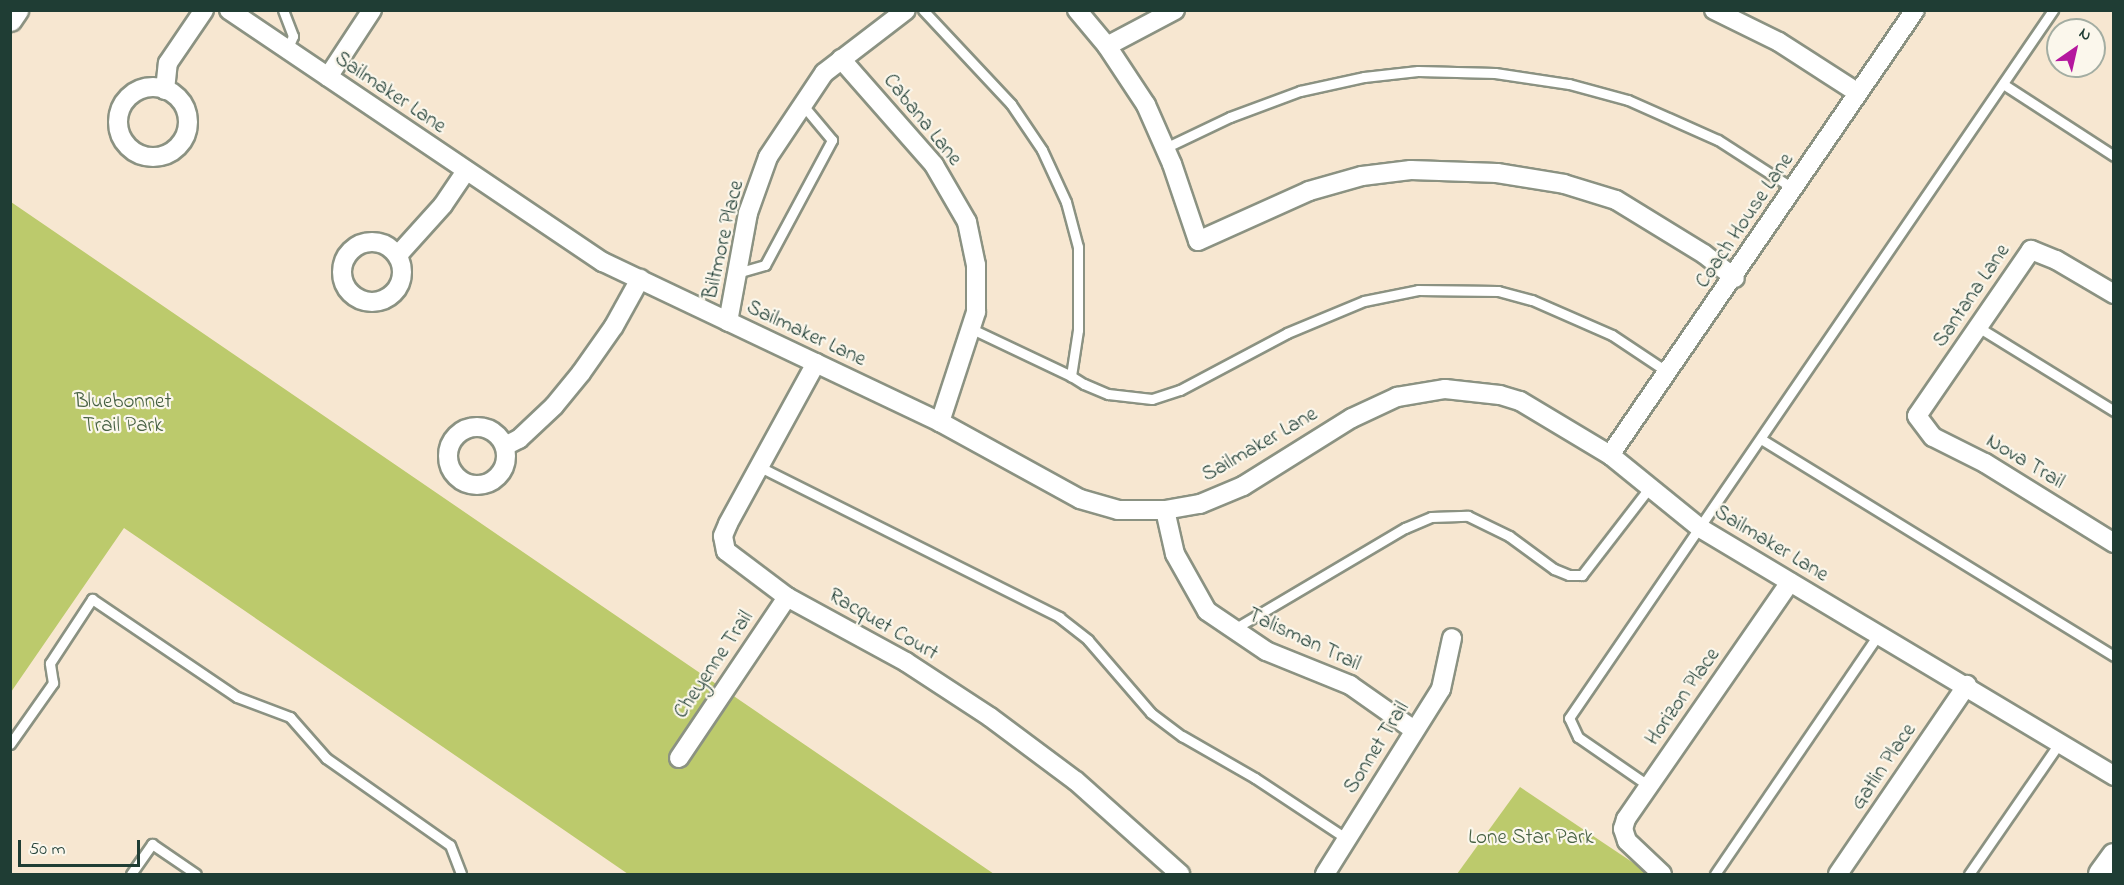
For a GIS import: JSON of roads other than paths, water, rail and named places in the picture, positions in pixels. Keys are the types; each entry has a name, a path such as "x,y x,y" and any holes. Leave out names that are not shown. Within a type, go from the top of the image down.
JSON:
{"street":[{"path":"10,19 16,10"},
{"path":"165,90 168,63 204,10"},
{"name":"Sailmaker Lane","path":"229,10 603,262 940,422 1080,499 1118,510 1165,510 1221,496 1352,418 1397,397 1445,389 1520,401 1610,455 1700,528 1967,685 2114,776"},
{"path":"328,77 372,10"},
{"name":"Biltmore Place","path":"728,322 748,213 768,157 801,103 824,73 906,10"},
{"path":"1077,10 1107,46 1146,105 1165,148 1198,241 1309,191 1362,176 1411,170 1497,173 1564,184 1616,201 1704,254 1735,278"},
{"path":"1107,46 1175,10"},
{"path":"1714,10 1779,42 1858,93"},
{"name":"Coach House Lane","path":"1610,455 1735,278 1915,10"},
{"name":"Cabana Lane","path":"841,59 934,165 967,222 978,286 972,329 940,422"},
{"path":"398,255 443,205 466,171"},
{"name":"Santana Lane","path":"1917,416 2031,250 2056,260 2114,294"},
{"path":"505,446 519,439 545,414 581,373 614,326 640,279"},
{"name":"Racquet Court","path":"816,363 728,524 723,544 732,558 787,597 906,662 990,717 1076,781 1180,874"},
{"name":"Nova Trail","path":"1917,416 1934,437 1985,463 2114,543"},
{"name":"Talisman Trail","path":"1165,510 1166,528 1186,576 1207,611 1232,631 1266,651 1350,684 1414,730"},
{"name":"Horizon Place","path":"1662,874 1627,841 1623,830 1626,819 1790,582"},
{"name":"Cheyenne Trail","path":"679,758 787,597"},
{"name":"Sonnet Trail","path":"1325,874 1442,689 1452,638"},
{"name":"Gatlin Place","path":"1838,874 1967,685"},
{"path":"2101,874 2114,856"}],"lane":[{"path":"283,10 293,36 286,50"},
{"path":"923,10 1011,104 1042,150 1066,202 1078,247 1078,330 1071,376"},
{"path":"1649,786 1578,737 1569,717 2053,10"},
{"path":"1165,148 1230,117 1300,92 1364,77 1418,71 1495,73 1569,84 1628,100 1718,140 1794,189"},
{"path":"2003,84 2114,156"},
{"path":"737,273 765,265 825,157 832,140 801,103"},
{"path":"972,329 1108,394 1152,399 1180,390 1287,333 1364,301 1418,290 1498,291 1532,300 1612,335 1669,373"},
{"path":"1978,327 2114,411"},
{"path":"1761,439 2114,656"},
{"path":"760,467 1059,617 1088,640 1151,713 1182,736 1347,839"},
{"path":"1232,631 1405,528 1431,517 1468,516 1509,536 1554,569 1569,575 1582,575 1650,487"},
{"path":"10,744 53,683 50,663 92,599 237,697 290,717 326,758 450,845 461,874"},
{"path":"1715,874 1879,634"},
{"path":"1969,874 2060,742"},
{"path":"131,874 152,844 196,874"}],"park label":[{"name":"Bluebonnet Trail Park","path":"123,414"},
{"name":"Lone Star Park","path":"1531,838"}]}
